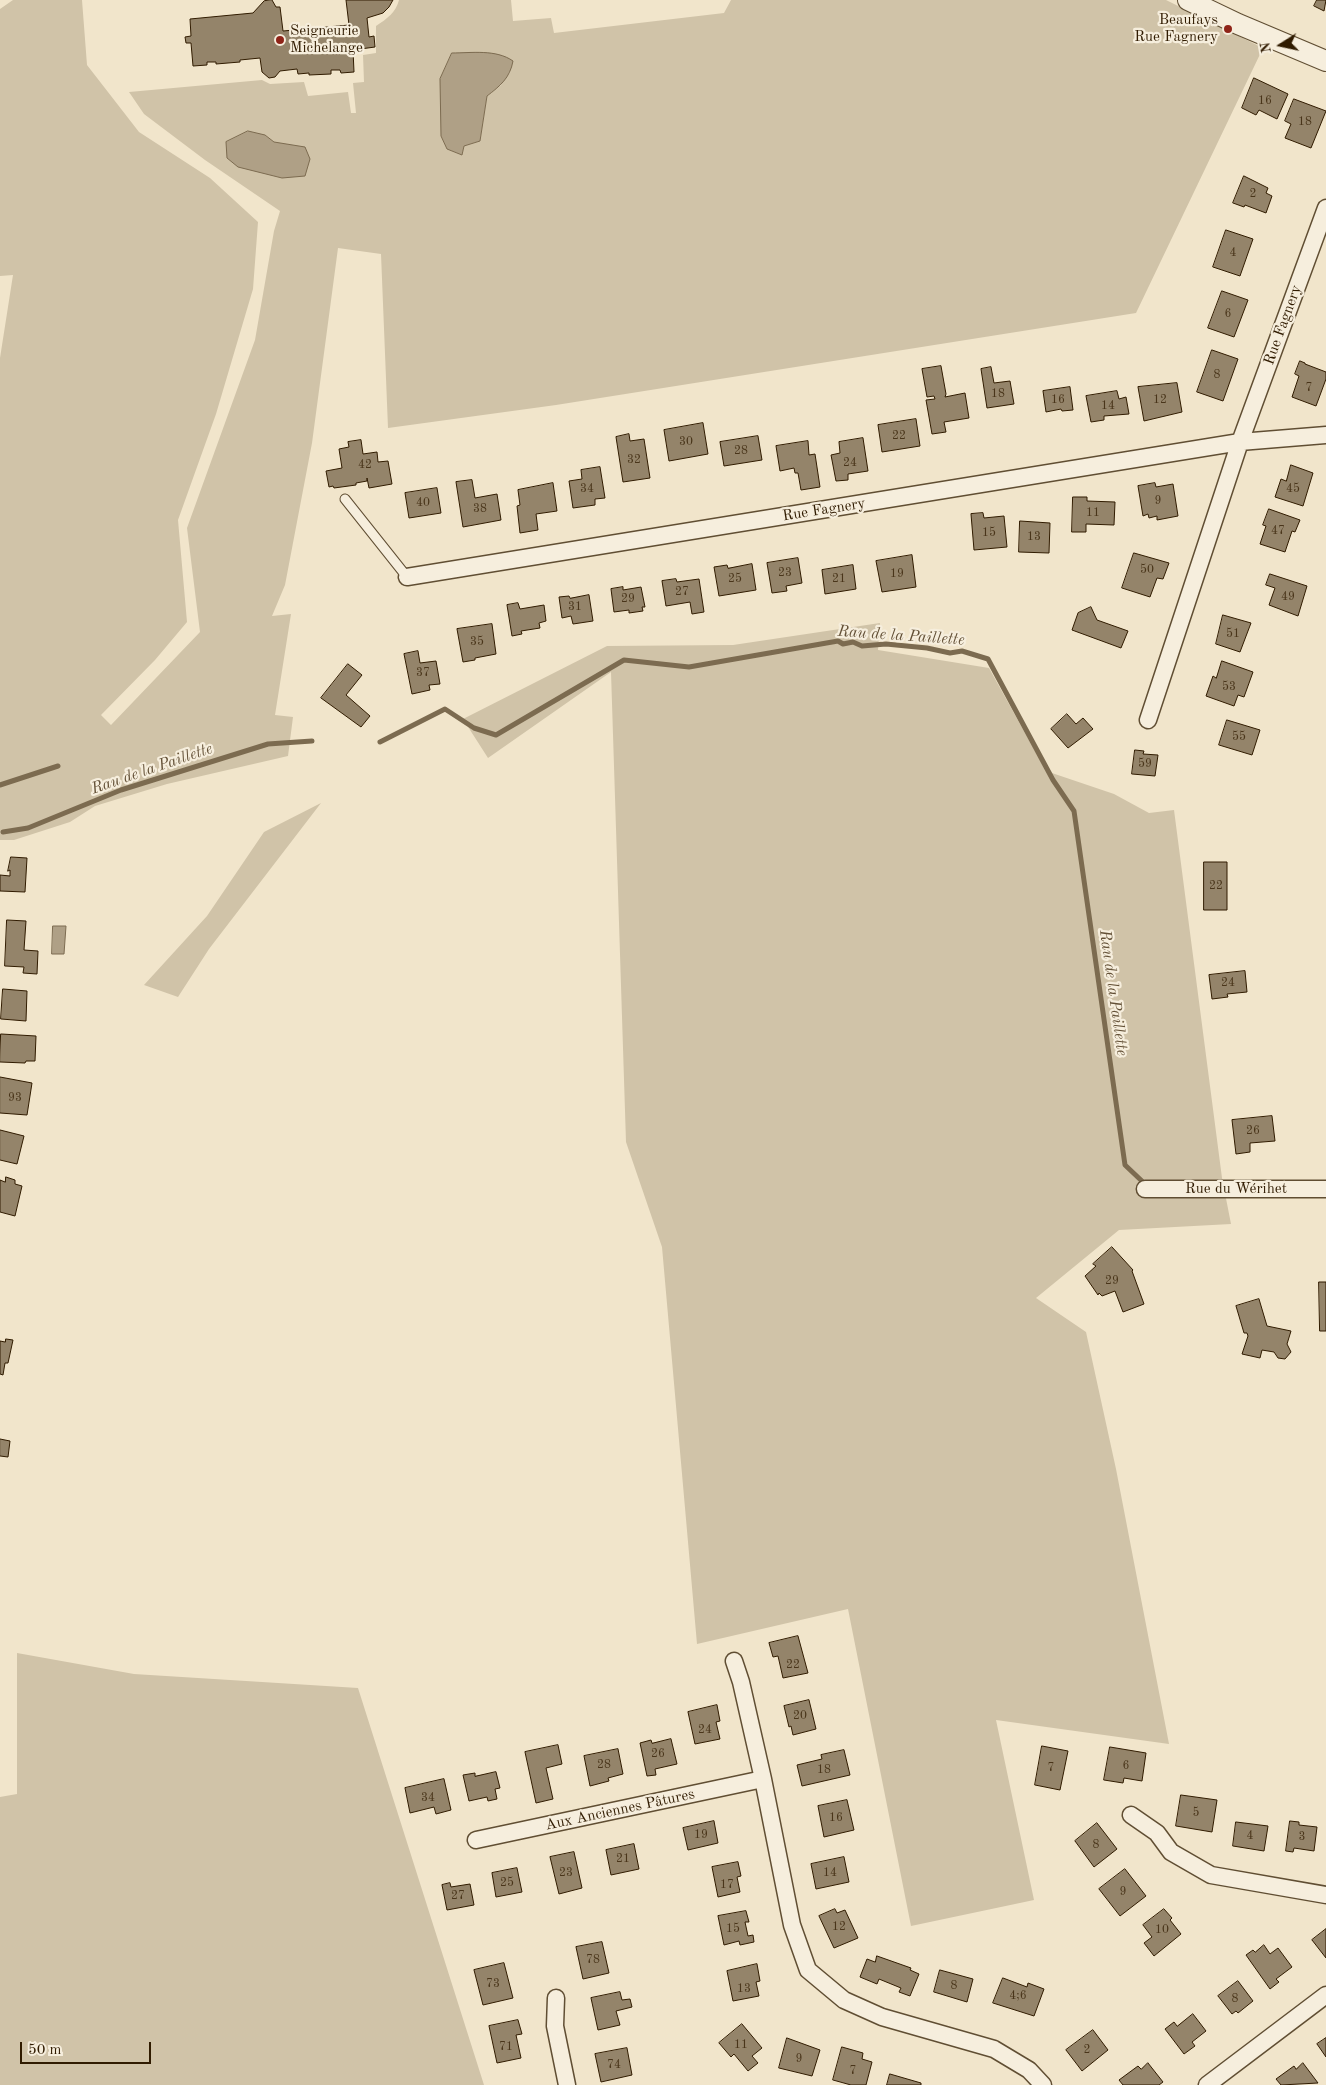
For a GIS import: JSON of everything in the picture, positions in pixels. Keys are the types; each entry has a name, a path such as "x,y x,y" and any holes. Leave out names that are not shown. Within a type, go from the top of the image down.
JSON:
{"street":[{"path":"1188,0 1238,24 1326,60"},
{"name":"Rue Fagnery","path":"1148,720 1240,442 1326,208"},
{"name":"Rue Fagnery","path":"407,577 1240,442 1326,435"},
{"name":"Rue du Wérihet","path":"1145,1189 1326,1189"},
{"path":"734,1661 741,1682 792,1925 808,1970 844,2000 882,2017 994,2049 1029,2070 1043,2085"},
{"name":"Aux Anciennes Pâtures","path":"476,1840 762,1779"},
{"path":"1131,1815 1157,1833 1172,1852 1211,1875 1326,1895"},
{"path":"1207,2085 1326,1995"},
{"path":"556,1998 555,2026 567,2085"}],"lane":[{"path":"345,499 407,577"}],"shaded area":[{"path":"13,0 82,0 87,65 139,132 210,178 258,222 253,289 216,414 178,520 187,622 155,660 101,715 111,725 200,632 187,528 255,340 274,231 280,211 205,160 144,114 129,92 262,80 270,84 304,82 308,96 348,92 351,113 356,113 353,83 364,82 363,55 376,53 376,26 390,15 396,8 399,0 511,0 513,21 551,18 554,33 724,13 731,0 1166,0 1263,48 1136,313 556,405 388,428 381,254 338,248 312,443 285,585 272,616 291,614 275,715 293,717 288,756 167,784 95,806 70,822 14,840 0,840 0,358 13,275 0,276 0,9","holes":["511,71 501,85 487,96 480,141 464,146 462,155 447,149 441,136","265,135 274,142 282,178 262,172"]},
{"path":"452,53 491,53 513,61 507,77 487,96 480,141 464,146 462,155 447,149 441,136 440,79"},
{"path":"248,131 265,135 274,142 305,147 310,159 305,176 282,178 238,167 227,158 226,142"},
{"path":"880,623 878,650 989,668 1046,771 1114,794 1149,813 1174,810 1222,1178 1231,1224 1119,1230 1036,1298 1086,1332 1116,1469 1169,1744 996,1720 1034,1900 911,1926 848,1609 697,1644 662,1247 626,1142 611,672 488,758 463,719 607,646 733,645"},
{"path":"321,803 209,949 178,997 144,985 207,916 264,832"},
{"path":"53,926 66,926 64,954 52,954"},
{"path":"17,1653 134,1674 358,1688 484,2085 0,2085 0,1797 17,1794"}],"building":[{"name":"Seigneurie Michelange","path":"272,0 276,7 280,7 283,31 349,25 346,0 393,0 383,13 367,18 369,37 374,36 375,47 353,50 354,72 341,73 340,70 331,70 331,74 309,75 309,73 298,74 297,69 280,71 275,77 269,78 262,72 260,58 216,64 216,62 207,62 207,65 193,66 191,43 186,43 185,37 191,36 190,19 253,13 264,1"},
{"path":"1317,0 1326,0 1324,11 1314,6"},
{"path":"1254,78 1288,94 1277,119 1259,110 1256,115 1242,108"},
{"path":"1294,99 1326,111 1311,148 1285,138 1291,124 1285,121"},
{"path":"1244,176 1268,188 1266,193 1272,196 1266,213 1245,205 1244,207 1233,203"},
{"path":"1226,230 1253,239 1240,276 1213,267"},
{"path":"1222,291 1248,300 1234,337 1208,328"},
{"path":"1212,350 1238,359 1223,401 1197,392"},
{"path":"1300,361 1326,372 1326,379 1316,406 1292,397 1299,376 1295,374"},
{"path":"941,366 945,397 965,393 969,418 944,422 946,432 932,434 926,400 935,399 934,396 927,397 922,369"},
{"path":"991,367 994,383 1010,381 1014,404 987,408 981,369"},
{"path":"1177,383 1182,412 1144,421 1138,387"},
{"path":"1070,387 1073,410 1062,411 1061,409 1046,412 1043,391"},
{"path":"1117,391 1119,399 1126,397 1129,414 1104,416 1104,420 1091,422 1086,396"},
{"path":"916,419 920,446 882,452 878,425"},
{"path":"703,423 708,454 669,461 664,430"},
{"path":"629,434 630,441 644,439 650,478 623,482 616,437"},
{"path":"758,436 762,460 724,466 720,442"},
{"path":"863,438 868,471 848,474 848,480 836,481 831,455 840,453 839,442"},
{"path":"361,440 363,454 377,452 378,462 388,461 392,484 369,488 367,478 367,481 356,483 356,485 329,487 326,471 342,468 339,449 349,447 348,442"},
{"path":"808,441 809,455 815,454 820,487 801,490 798,473 795,473 794,468 780,471 776,446"},
{"path":"1291,465 1313,473 1303,506 1275,497 1281,479 1286,481"},
{"path":"600,467 605,498 595,499 595,505 573,508 569,481 582,479 581,470"},
{"path":"472,480 475,498 497,494 501,520 463,527 456,482"},
{"path":"553,483 557,511 536,514 538,530 520,533 517,506 520,505 518,490"},
{"path":"1155,483 1156,487 1173,484 1178,516 1157,520 1157,516 1149,518 1148,514 1143,516 1138,486"},
{"path":"437,488 441,513 409,518 405,493"},
{"path":"1073,497 1087,497 1087,501 1115,502 1114,525 1086,524 1086,532 1072,532"},
{"path":"1269,509 1300,520 1295,532 1292,531 1285,552 1260,544 1266,526 1263,525"},
{"path":"983,513 984,518 1004,516 1007,547 974,550 971,514"},
{"path":"1020,521 1050,523 1049,553 1019,552"},
{"path":"1134,553 1169,563 1163,579 1157,578 1150,597 1122,588"},
{"path":"912,555 916,587 882,592 876,561"},
{"path":"798,558 802,583 786,586 787,591 772,593 767,563"},
{"path":"752,564 756,590 719,596 714,567 727,565 728,568"},
{"path":"853,565 856,589 825,594 822,570"},
{"path":"1270,574 1307,586 1298,616 1269,605 1275,588 1266,585"},
{"path":"676,579 677,582 699,579 704,612 692,614 690,602 666,606 662,581"},
{"path":"623,587 623,590 641,587 645,607 642,607 643,611 629,613 629,610 614,612 611,589"},
{"path":"589,595 593,621 573,624 571,616 562,618 559,597 569,596 570,598"},
{"path":"518,603 520,609 544,605 546,621 539,623 540,628 521,631 522,634 512,636 507,605"},
{"path":"1091,607 1097,620 1128,631 1121,648 1072,630 1078,613"},
{"path":"1223,615 1251,623 1240,652 1216,644"},
{"path":"492,624 496,654 463,662 457,629"},
{"path":"418,651 420,663 436,661 440,684 429,685 430,690 412,694 404,654"},
{"path":"1222,661 1253,672 1244,697 1238,695 1234,706 1206,696 1213,676 1216,678"},
{"path":"348,664 362,675 346,695 370,716 361,727 321,698"},
{"path":"1067,714 1076,724 1083,718 1093,729 1068,748 1051,729"},
{"path":"1227,720 1260,730 1252,755 1219,745"},
{"path":"1135,750 1144,751 1143,754 1158,755 1155,776 1132,774"},
{"path":"11,857 27,858 25,892 0,891 0,875 10,876 10,870 8,871"},
{"path":"1204,862 1227,862 1227,910 1204,910"},
{"path":"7,920 26,921 24,950 38,951 37,974 23,973 24,967 5,966"},
{"path":"1245,971 1247,992 1227,994 1228,997 1212,999 1209,975"},
{"path":"3,989 27,991 26,1021 1,1019"},
{"path":"1,1034 36,1036 35,1061 26,1061 25,1063 0,1062"},
{"path":"0,1077 32,1083 27,1115 0,1113"},
{"path":"1272,1116 1275,1141 1250,1143 1250,1152 1236,1154 1232,1120"},
{"path":"0,1130 24,1136 17,1164 0,1160"},
{"path":"6,1177 15,1180 15,1184 22,1186 15,1216 0,1212 0,1180 5,1182"},
{"path":"1112,1247 1133,1270 1144,1304 1123,1312 1115,1291 1102,1296 1099,1293 1098,1295 1085,1276 1096,1266 1093,1264"},
{"path":"1319,1282 1326,1282 1326,1331 1320,1331"},
{"path":"1259,1299 1267,1326 1291,1331 1287,1344 1291,1352 1285,1359 1278,1358 1274,1352 1262,1350 1260,1358 1242,1354 1248,1336 1247,1333 1244,1333 1236,1306"},
{"path":"6,1339 13,1340 8,1363 5,1363 3,1375 0,1374 0,1341 5,1342"},
{"path":"0,1439 10,1441 8,1457 0,1456"},
{"path":"798,1636 808,1673 783,1678 778,1656 773,1657 769,1643"},
{"path":"809,1700 816,1729 793,1735 784,1706"},
{"path":"717,1705 720,1721 716,1722 720,1739 695,1744 688,1712"},
{"path":"671,1739 677,1764 655,1769 656,1775 647,1776 640,1743 651,1740 652,1743"},
{"path":"558,1745 562,1764 546,1768 553,1799 536,1803 525,1752"},
{"path":"1042,1746 1068,1751 1060,1790 1035,1785"},
{"path":"1110,1747 1146,1753 1142,1781 1124,1778 1123,1783 1104,1780"},
{"path":"618,1749 623,1774 608,1778 609,1781 590,1786 584,1756"},
{"path":"844,1750 850,1775 802,1786 797,1765 822,1759 821,1755"},
{"path":"496,1772 500,1788 495,1789 497,1799 488,1801 487,1797 469,1801 463,1775 475,1773 475,1776"},
{"path":"444,1779 451,1810 436,1814 434,1807 410,1813 405,1788"},
{"path":"1181,1795 1217,1800 1212,1832 1176,1826"},
{"path":"847,1800 854,1830 824,1837 818,1806"},
{"path":"714,1821 718,1843 688,1850 683,1828"},
{"path":"1290,1821 1299,1822 1299,1825 1317,1827 1314,1851 1294,1848 1293,1852 1286,1851"},
{"path":"1236,1822 1268,1826 1264,1851 1233,1846"},
{"path":"1097,1823 1117,1849 1094,1867 1075,1841"},
{"path":"634,1844 639,1869 611,1875 606,1850"},
{"path":"574,1852 582,1888 559,1894 550,1857"},
{"path":"844,1857 849,1882 816,1889 811,1864"},
{"path":"738,1862 741,1876 737,1877 740,1892 718,1897 712,1867"},
{"path":"517,1868 522,1892 496,1897 492,1873"},
{"path":"1125,1869 1146,1896 1120,1916 1099,1889"},
{"path":"450,1883 451,1887 470,1884 474,1905 447,1910 442,1885"},
{"path":"835,1909 837,1913 845,1910 858,1938 834,1948 819,1916"},
{"path":"1164,1909 1172,1918 1170,1920 1181,1934 1154,1956 1144,1943 1152,1937 1143,1925"},
{"path":"746,1911 749,1922 745,1922 748,1936 753,1935 754,1942 740,1945 739,1941 724,1945 718,1916"},
{"path":"1326,1929 1326,1958 1312,1940"},
{"path":"602,1942 609,1973 583,1979 576,1947"},
{"path":"1264,1945 1270,1954 1278,1948 1292,1967 1276,1979 1279,1982 1270,1989 1246,1955 1253,1950 1255,1952"},
{"path":"877,1956 911,1968 910,1970 919,1974 910,1996 899,1992 901,1988 879,1979 877,1984 860,1977 867,1959 875,1962"},
{"path":"504,1963 513,1998 483,2005 474,1970"},
{"path":"757,1964 760,1981 756,1982 759,1996 733,2001 727,1971"},
{"path":"940,1970 973,1979 967,2002 934,1992"},
{"path":"1003,1978 1027,1987 1028,1983 1044,1989 1034,2016 993,2003"},
{"path":"1238,1981 1253,2001 1238,2013 1236,2011 1232,2014 1218,1996"},
{"path":"620,1992 622,2000 630,1999 632,2007 616,2011 620,2025 598,2030 591,1998"},
{"path":"1193,2014 1206,2031 1192,2042 1195,2046 1184,2054 1165,2029 1174,2022 1177,2026"},
{"path":"518,2020 522,2034 516,2035 521,2058 497,2063 489,2026"},
{"path":"742,2024 762,2048 752,2056 758,2063 748,2071 734,2054 731,2057 719,2043"},
{"path":"1093,2030 1108,2050 1082,2071 1066,2050"},
{"path":"787,2038 820,2050 812,2076 779,2068"},
{"path":"1326,2038 1326,2057 1317,2044"},
{"path":"842,2047 863,2053 862,2059 872,2062 866,2085 851,2085 833,2080"},
{"path":"627,2048 632,2075 601,2082 595,2054"},
{"path":"1148,2063 1163,2082 1159,2085 1123,2085 1119,2080 1138,2066 1141,2069"},
{"path":"1303,2063 1318,2083 1281,2085 1276,2079 1294,2066 1296,2069"},
{"path":"890,2074 921,2083 921,2085 887,2085"}],"waterway":[{"name":"Rau de la Paillette","path":"380,742 445,709 474,728 496,735 624,660 689,667 838,641 843,644 853,642 862,646 886,644 927,648 950,653 962,651 988,659 1053,780 1074,811 1125,1165 1144,1183"},
{"name":"Rau de la Paillette","path":"3,832 28,828 121,790 268,744 312,741"},
{"name":"Rau de la Paillette","path":"0,785 58,766"}],"place":[{"name":"Beaufays Rue Fagnery","path":"1228,29"},
{"name":"Seigneurie Michelange","path":"280,40"}]}
